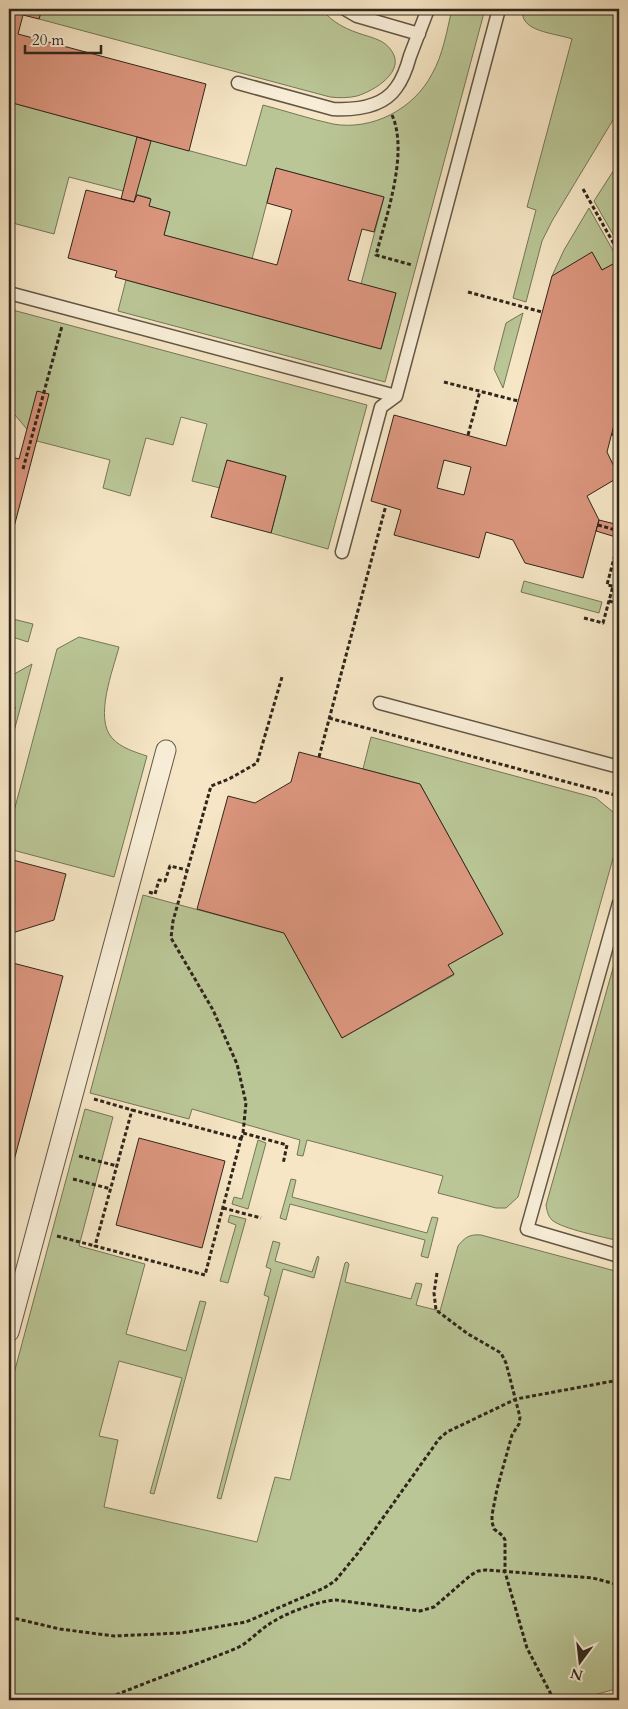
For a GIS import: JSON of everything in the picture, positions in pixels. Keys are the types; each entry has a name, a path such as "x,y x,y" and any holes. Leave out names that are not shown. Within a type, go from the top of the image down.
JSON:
{"street":[{"path":"9,1332 166,750"}],"lane":[{"path":"345,9 356,16 419,34"},
{"path":"238,83 333,109 349,110 362,108 386,98 396,90 428,9"},
{"path":"342,552 381,407 396,396 499,9"},
{"path":"9,293 396,396"},
{"path":"380,703 619,767"},
{"path":"619,903 527,1230 619,1256"}],"path":[{"path":"386,98 396,122 398,146 396,182 376,255 430,270"},
{"path":"584,189 619,253"},
{"path":"468,292 542,312"},
{"path":"23,469 66,308"},
{"path":"444,382 518,401"},
{"path":"468,435 480,391"},
{"path":"612,434 619,436"},
{"path":"319,757 386,505"},
{"path":"598,525 619,531"},
{"path":"584,618 603,623 613,586 607,585 619,539"},
{"path":"609,601 619,604"},
{"path":"37,1230 205,1275 243,1133 246,1103 237,1064 212,1010 171,938 173,921 211,786 229,779 257,763 282,677"},
{"path":"329,718 619,796"},
{"path":"155,894 159,880 166,881 170,866 187,870"},
{"path":"73,1094 241,1139"},
{"path":"96,1246 132,1110"},
{"path":"243,1133 287,1145 283,1164"},
{"path":"59,1151 117,1166"},
{"path":"52,1174 110,1189"},
{"path":"223,1208 261,1218"},
{"path":"437,1273 434,1293 436,1310 468,1334 501,1353 506,1362 520,1416 519,1424 512,1435 492,1515 494,1529 503,1536 506,1544 505,1572 527,1648 554,1700"},
{"path":"9,1617 60,1629 114,1636 181,1634 246,1622 324,1588 335,1581 358,1553 439,1439 447,1432 516,1399 619,1380"},
{"path":"104,1700 239,1647 273,1622 316,1603 336,1600 420,1612 434,1607 471,1575 478,1571 486,1570 593,1578 619,1585"}],"green space":[{"path":"42,9 227,9 241,12 242,9 322,9 341,25 386,44 395,58 395,65 386,79 372,90 351,97 330,97 39,19"},
{"path":"452,9 485,9 385,382 118,311 126,280 381,349 396,293 361,284 384,197 276,168 252,259 164,235 170,212 149,206 150,198 69,177 54,234 9,222 9,102 246,166 263,105 324,122 348,125 377,120 403,107 424,86 436,67"},
{"path":"523,9 619,9 619,110 552,221 542,241 526,302 513,298 536,210 527,207 572,39 532,27 526,23 523,17"},
{"path":"619,162 619,245 594,201"},
{"path":"589,208 619,261 602,270 592,253 552,276 564,250"},
{"path":"9,309 367,405 328,549 271,533 286,476 227,460 220,488 192,481 207,424 181,417 173,445 146,438 130,496 103,488 110,460 37,441 9,408"},
{"path":"523,313 503,388 494,369 506,323"},
{"path":"524,581 602,602 599,613 521,592"},
{"path":"9,618 33,624 28,642 9,636"},
{"path":"79,637 119,647 106,694 105,719 107,729 112,738 120,744 147,756 114,877 9,849 9,830 57,649"},
{"path":"32,664 9,750 9,721 12,719 15,708 9,706 9,677"},
{"path":"371,737 596,798 619,817 619,837 518,1197 506,1208 496,1208 438,1193 443,1176 307,1140 303,1156 297,1155 300,1140 192,1109 189,1119 90,1093 143,895 284,933 342,1038 454,975 448,965 503,934 420,784 363,769"},
{"path":"619,947 619,1241 574,1230 557,1223 550,1217 546,1205"},
{"path":"85,1109 113,1117 79,1246 145,1264 126,1334 186,1351 200,1301 206,1302 154,1494 150,1493 182,1378 119,1361 99,1436 118,1440 104,1507 257,1542 275,1477 290,1480 345,1263 347,1262 349,1264 345,1282 411,1299 416,1283 422,1284 416,1305 440,1311 458,1246 465,1238 474,1235 481,1235 619,1272 619,1688 576,1700 9,1700 9,1392"},
{"path":"258,1140 266,1143 248,1209 232,1204 234,1197 242,1199"},
{"path":"291,1179 296,1180 292,1197 427,1233 432,1217 438,1218 428,1258 421,1256 425,1240 290,1204 286,1220 280,1218"},
{"path":"230,1215 246,1219 228,1283 220,1281 236,1225 228,1222"},
{"path":"273,1241 280,1243 275,1261 312,1272 318,1256 319,1258 314,1278 283,1269 221,1499 217,1498 269,1297 264,1295 271,1269 266,1267"}],"building":[{"path":"9,9 42,9 39,19 23,15 18,34 206,84 189,151 9,102"},
{"path":"137,137 151,141 134,202 121,199"},
{"path":"276,168 384,197 374,232 362,229 348,280 396,293 381,349 115,277 117,271 68,258 86,190 134,202 137,195 151,199 149,206 170,212 164,235 277,265 292,210 267,203"},
{"path":"592,252 602,270 613,264 619,274 619,405 607,452 619,477 587,496 599,520 583,578 525,563 513,540 486,532 479,558 394,535 401,510 371,501 394,415 506,446 552,276","holes":["444,460 471,467 464,495 437,488"]},
{"path":"37,391 49,394 9,546 9,456 19,459"},
{"path":"227,460 286,476 271,533 211,517"},
{"path":"599,520 619,525 619,538 596,531"},
{"path":"9,706 15,707 12,719 9,721"},
{"path":"299,752 420,784 503,934 448,965 454,974 342,1038 284,933 197,909 228,796 255,803 291,782"},
{"path":"9,859 66,874 54,920 9,934"},
{"path":"9,962 63,976 12,1168 9,1167"},
{"path":"139,1138 225,1161 202,1248 116,1225"}]}
